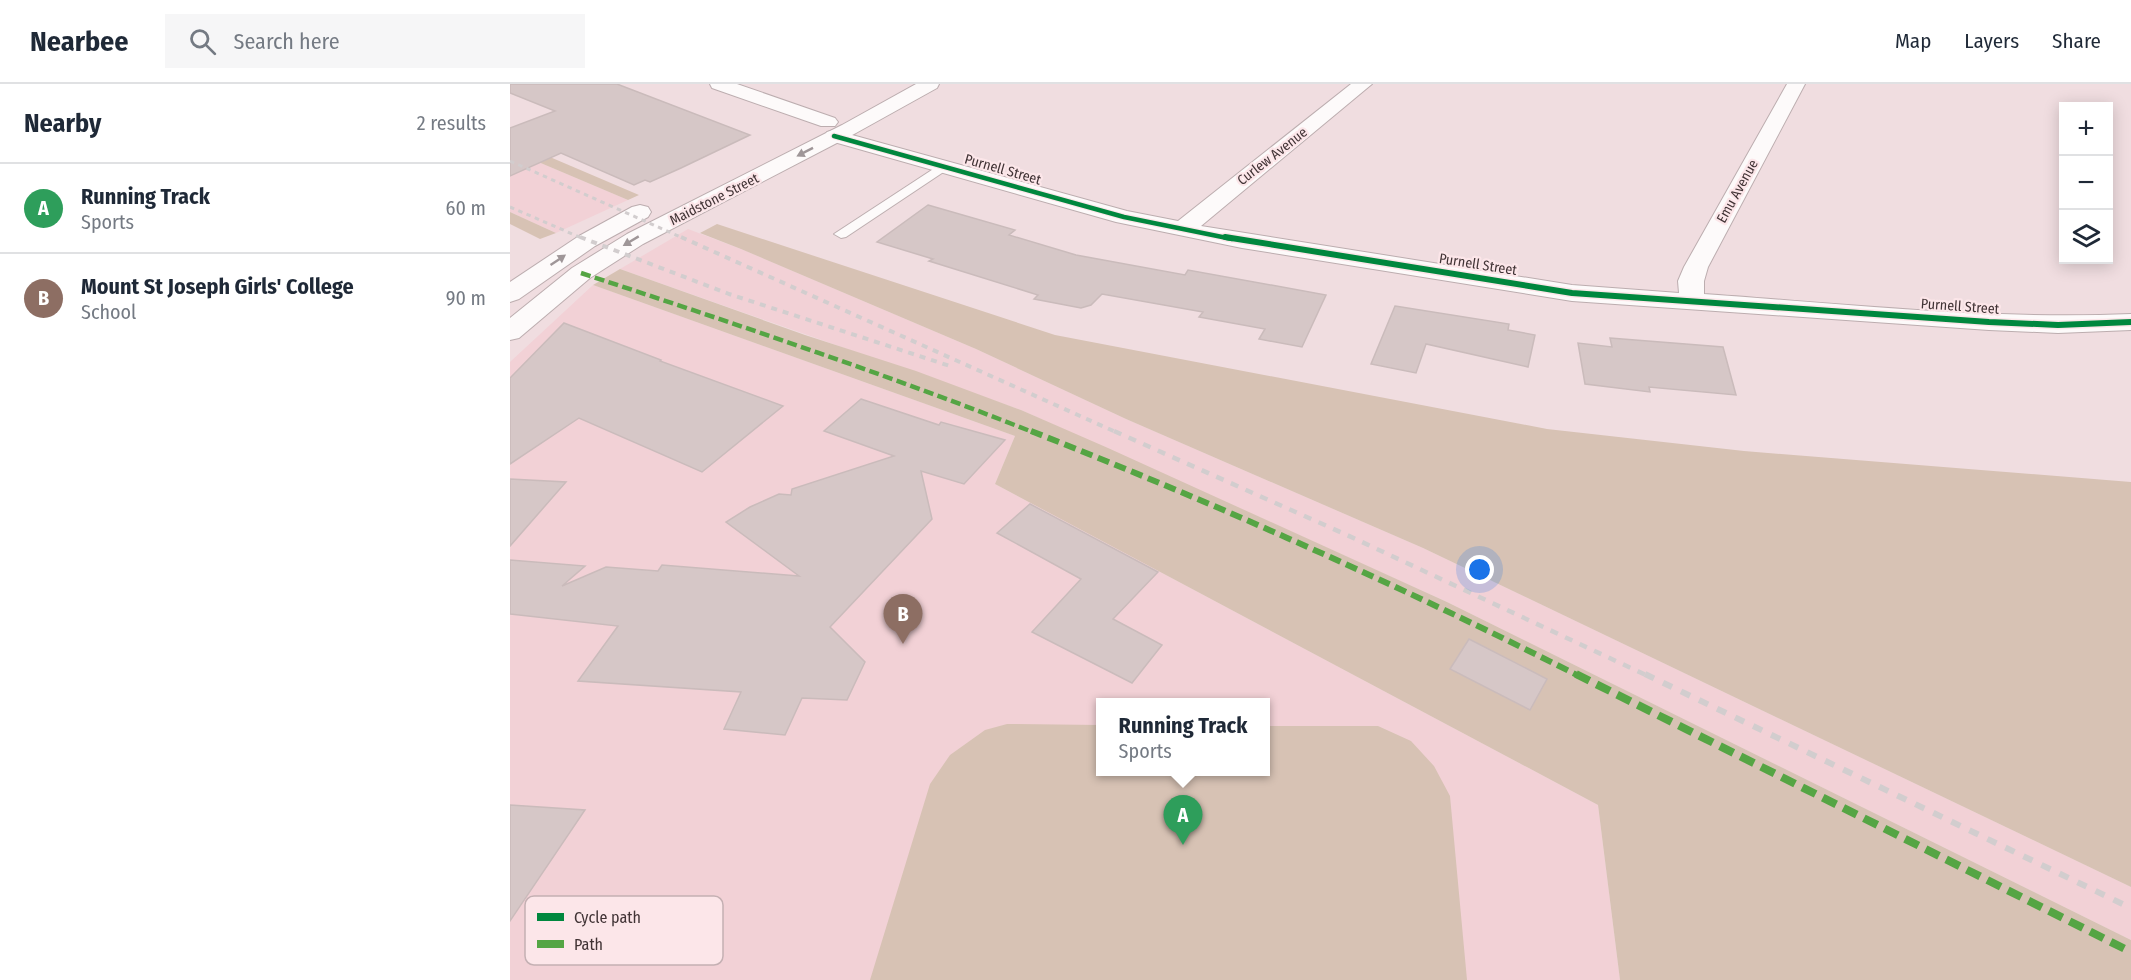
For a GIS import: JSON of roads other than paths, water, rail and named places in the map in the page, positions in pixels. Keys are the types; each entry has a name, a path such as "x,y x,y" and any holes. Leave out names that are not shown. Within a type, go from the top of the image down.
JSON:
{"street":[{"name":"Purnell Street","path":"718,84 831,129 944,166 1124,217 1181,230 1572,293 1989,322 2058,325 2131,322"},
{"name":"Maidstone Street","path":"510,332 573,279 636,239 910,84"},
{"name":"Maidstone Street","path":"510,294 587,241 632,216 930,84"},
{"name":"Curlew Avenue","path":"1181,230 1363,84"},
{"name":"Emu Avenue","path":"1692,302 1691,280 1696,267 1796,84"}],"lane":[{"path":"842,234 944,166"}],"railway":[{"path":"510,161 685,239"},
{"path":"510,207 584,239"},
{"path":"580,237 729,294 953,367"},
{"path":"681,237 1118,433"},
{"path":"1114,431 1347,535 1648,676"},
{"path":"1645,674 2131,908"}],"place":[{"name":"Mount St Joseph Girls' College","path":"903,644"},
{"name":"Running Track","path":"1183,845"}]}
